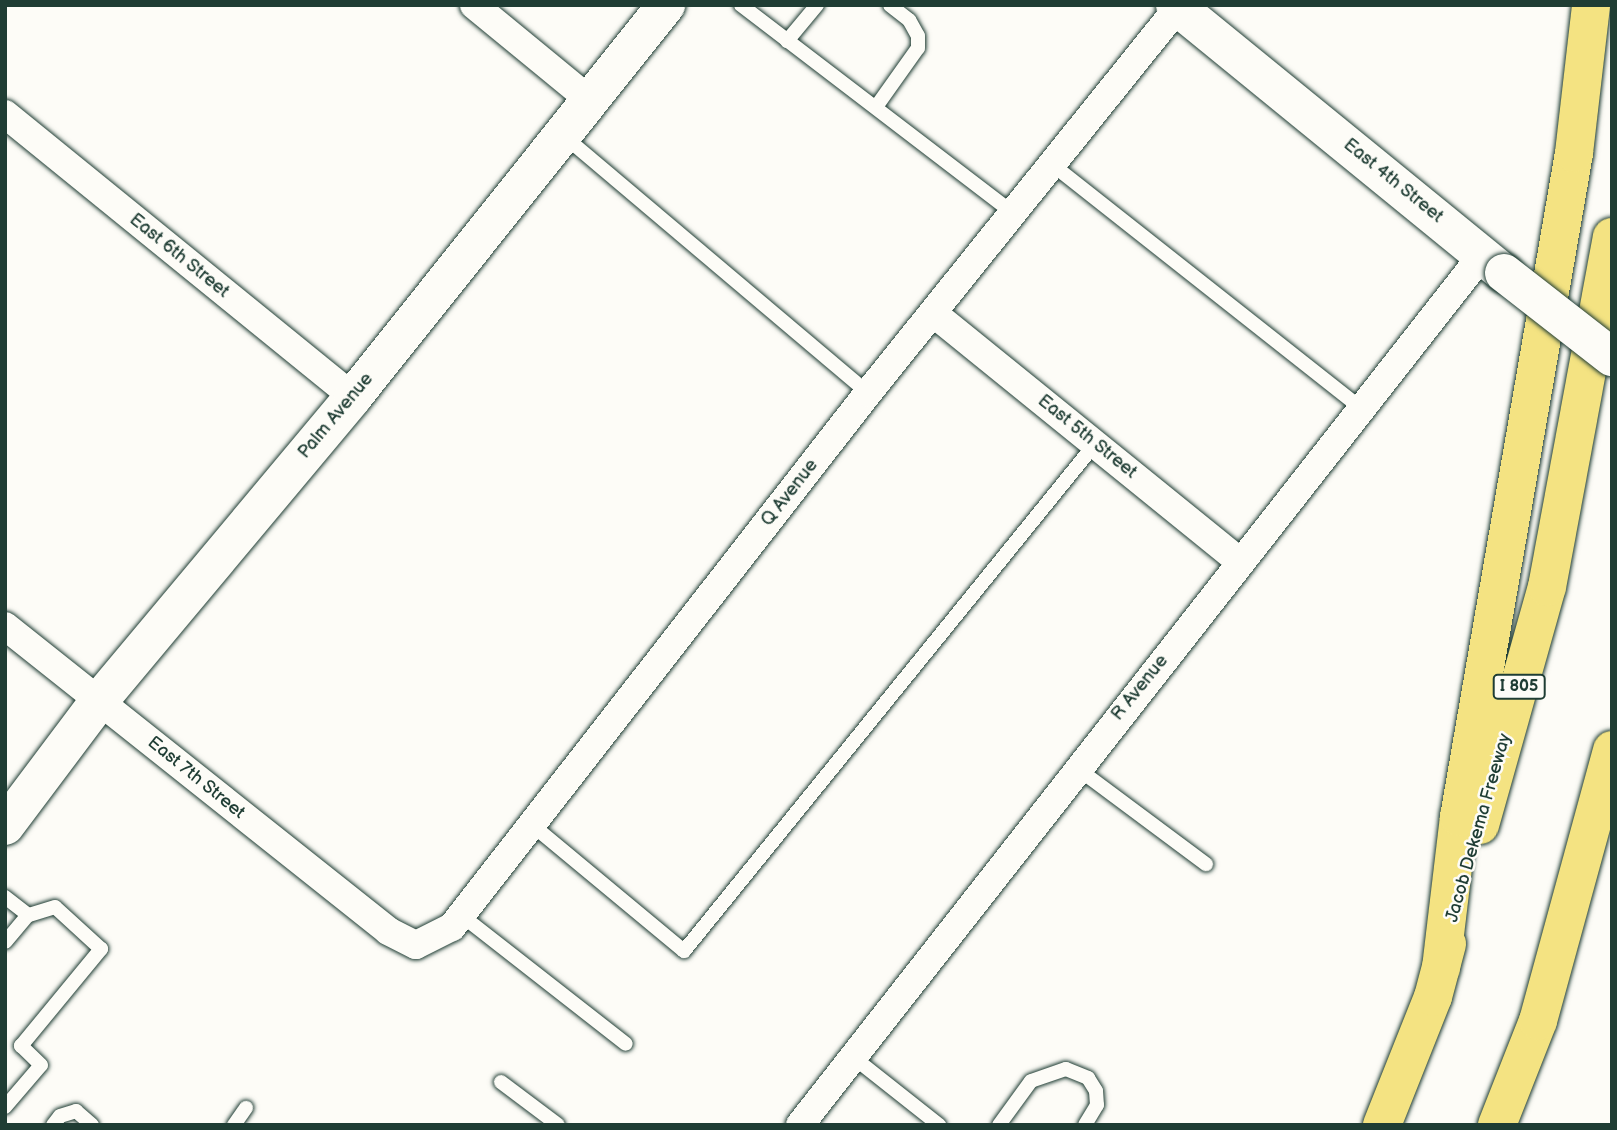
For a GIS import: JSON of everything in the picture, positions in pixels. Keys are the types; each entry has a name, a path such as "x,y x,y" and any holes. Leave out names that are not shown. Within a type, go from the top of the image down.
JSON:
{"highway":[{"path":"1441,968 1459,817 1574,153 1591,5"},
{"name":"Jacob Dekema Freeway","path":"1382,1125 1441,968 1547,586 1612,237"},
{"path":"1497,1125 1538,1021 1612,750"}],"street":[{"path":"474,5 591,101"},
{"name":"Palm Avenue","path":"5,826 99,701 353,397 666,5"},
{"name":"Q Avenue","path":"388,931 416,945 452,927 868,393 1176,6"},
{"name":"East 4th Street","path":"1176,6 1612,357"},
{"name":"East 6th Street","path":"5,114 353,397"},
{"name":"R Avenue","path":"800,1125 1076,767 1362,409 1494,263"},
{"name":"East 5th Street","path":"933,313 1241,562"},
{"name":"East 7th Street","path":"5,626 388,931"}],"lane":[{"path":"741,5 1012,212"},
{"path":"787,41 817,5"},
{"path":"876,107 918,48 918,36 909,20 890,5"},
{"path":"564,136 868,393"},
{"path":"1052,165 1362,409"},
{"path":"531,824 684,951 1095,444"},
{"path":"1076,767 1206,864"},
{"path":"5,897 28,915"},
{"path":"5,942 28,915 55,907 101,949 20,1046 41,1065 5,1107"},
{"path":"461,915 626,1044"},
{"path":"853,1058 939,1125"},
{"path":"999,1125 1031,1082 1066,1069 1088,1078 1096,1091 1097,1105 1086,1125"},
{"path":"501,1082 558,1125"},
{"path":"234,1125 246,1108"},
{"path":"52,1125 60,1116 76,1111 92,1125"}]}
